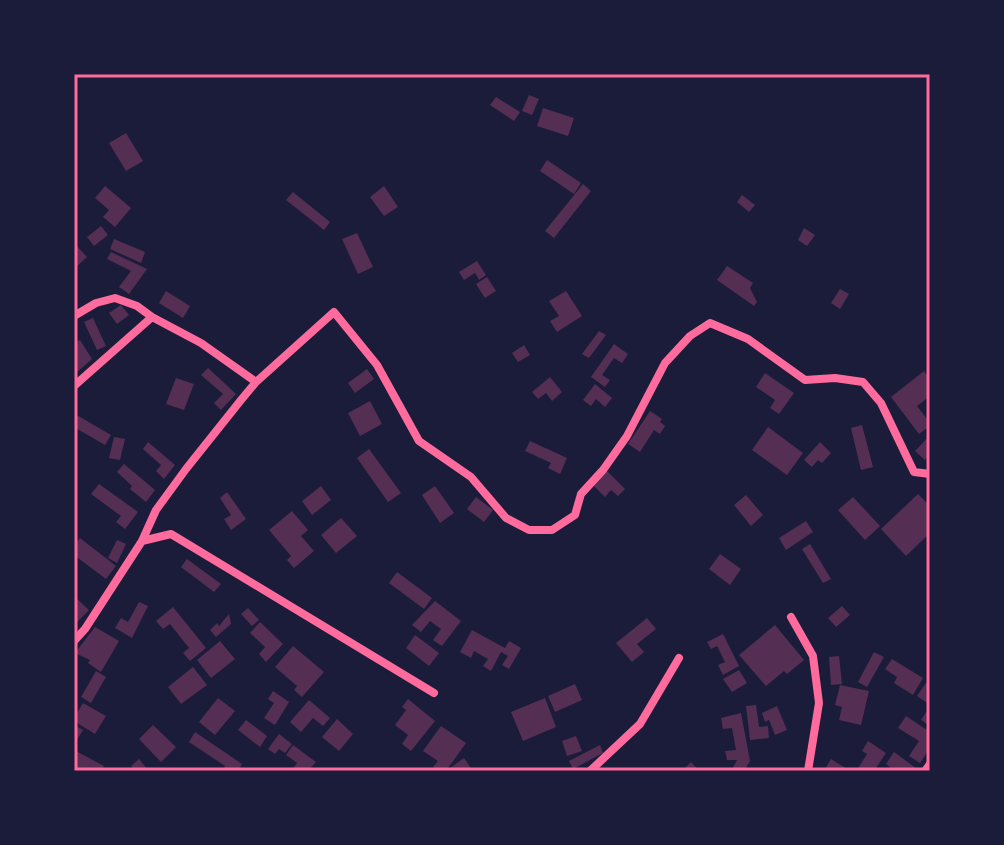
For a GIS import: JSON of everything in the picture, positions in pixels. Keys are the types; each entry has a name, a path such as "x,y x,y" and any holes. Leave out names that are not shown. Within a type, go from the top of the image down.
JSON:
{"street":[{"path":"75,313 115,298 137,306 201,343 256,382"},
{"path":"74,641 142,541 156,510 186,469 256,382 334,312 377,365 419,441 471,477 506,518 529,530 552,530 575,515 581,494 627,436 665,363 690,336 710,323 748,339 805,380 835,378 863,382 881,403 914,472 930,474"},
{"path":"74,386 152,317"},
{"path":"142,541 171,534 434,693"},
{"path":"791,617 813,656 819,703 808,771"},
{"path":"590,771 640,724 679,658"},
{"path":"925,771 930,764"}],"building":[{"path":"529,95 539,99 532,115 522,111"},
{"path":"496,97 520,112 514,121 490,105"},
{"path":"543,108 574,118 568,136 537,126"},
{"path":"126,133 143,161 126,171 109,143"},
{"path":"547,160 581,183 574,194 540,171"},
{"path":"583,184 591,191 554,238 545,231"},
{"path":"105,186 131,208 115,227 103,217 109,210 95,198"},
{"path":"384,186 398,207 384,216 370,197"},
{"path":"293,192 330,222 324,230 286,200"},
{"path":"742,195 755,205 749,212 737,202"},
{"path":"101,226 108,235 94,246 87,237"},
{"path":"804,228 815,235 807,246 798,240"},
{"path":"357,233 373,267 358,274 342,239"},
{"path":"114,239 145,252 141,263 110,249"},
{"path":"74,243 87,257 74,269"},
{"path":"111,252 147,269 129,294 119,287 131,271 107,259"},
{"path":"477,261 486,275 479,280 475,273 464,280 459,272"},
{"path":"727,266 753,283 750,288 757,302 754,306 717,280"},
{"path":"487,277 496,291 485,298 476,284"},
{"path":"840,289 849,294 840,309 831,303"},
{"path":"166,291 190,306 183,318 159,303"},
{"path":"566,291 582,316 557,332 550,321 559,316 549,301"},
{"path":"121,305 129,315 117,324 109,313"},
{"path":"93,318 106,346 97,350 84,322"},
{"path":"599,331 606,335 589,358 582,354"},
{"path":"80,340 92,359 76,373 74,343"},
{"path":"614,344 628,354 622,363 614,358 602,375 610,380 605,387 591,377"},
{"path":"524,345 530,355 518,362 512,353"},
{"path":"208,368 236,394 221,410 214,403 223,394 201,375"},
{"path":"367,369 374,379 355,393 348,383"},
{"path":"924,371 930,379 930,396 917,406 930,426 919,434 891,397"},
{"path":"765,373 794,393 779,414 770,408 775,400 756,387"},
{"path":"550,377 562,392 552,401 546,393 538,399 532,392"},
{"path":"176,378 194,384 184,410 166,404"},
{"path":"595,384 612,398 605,407 596,399 591,406 583,400"},
{"path":"370,401 382,424 360,436 348,413"},
{"path":"650,411 662,419 660,422 665,426 660,434 654,430 640,452 628,444"},
{"path":"75,414 111,435 105,445 74,427"},
{"path":"862,425 873,467 861,470 851,428"},
{"path":"768,427 803,453 787,475 752,450"},
{"path":"930,435 930,454 925,460 915,451"},
{"path":"114,437 125,439 120,460 109,458"},
{"path":"530,441 567,458 560,474 548,468 551,463 525,451"},
{"path":"148,442 175,465 164,479 156,471 161,465 143,449"},
{"path":"820,442 831,453 822,463 818,460 812,467 804,460"},
{"path":"369,449 401,493 388,502 357,458"},
{"path":"124,464 155,490 146,502 130,489 132,486 117,472"},
{"path":"606,470 625,489 618,496 611,490 605,497 592,484"},
{"path":"99,484 138,512 125,529 116,522 121,516 91,494"},
{"path":"321,486 331,500 312,515 302,501"},
{"path":"435,486 454,513 440,523 422,495"},
{"path":"227,492 246,519 231,530 224,519 231,515 220,498"},
{"path":"918,494 930,506 930,533 906,556 881,529"},
{"path":"746,495 763,515 751,526 734,505"},
{"path":"476,497 493,510 484,522 467,509"},
{"path":"853,497 880,526 865,540 838,510"},
{"path":"292,511 308,530 301,536 314,551 294,568 287,560 291,556 269,530"},
{"path":"341,518 357,536 336,553 321,535"},
{"path":"806,521 813,532 786,550 779,538"},
{"path":"80,538 116,566 106,579 74,555 74,546"},
{"path":"117,540 126,544 117,563 108,558"},
{"path":"810,544 831,579 823,583 802,549"},
{"path":"720,554 741,569 730,585 709,569"},
{"path":"187,559 221,584 214,592 181,567"},
{"path":"397,572 432,598 424,609 389,583"},
{"path":"74,596 89,610 74,625"},
{"path":"435,601 461,621 442,646 433,640 441,629 430,621 421,632 412,625"},
{"path":"139,602 148,606 132,638 115,628 121,618 128,622"},
{"path":"842,606 850,615 836,627 828,618"},
{"path":"173,607 206,648 190,661 183,653 189,648 170,624 163,629 156,621"},
{"path":"248,608 259,620 252,626 241,614"},
{"path":"229,614 231,624 216,637 210,630 217,623 219,626"},
{"path":"647,618 656,629 637,644 644,652 632,662 616,643"},
{"path":"260,622 283,644 266,662 259,654 265,647 250,633"},
{"path":"775,625 804,660 766,686 739,655"},
{"path":"95,627 119,641 101,672 88,663 90,660 75,653"},
{"path":"472,630 505,648 509,641 521,648 509,669 502,665 508,656 501,652 491,671 483,666 488,659 474,651 471,658 460,652"},
{"path":"723,634 739,666 723,675 718,665 725,662 717,646 711,649 707,642"},
{"path":"415,635 439,653 429,666 406,648"},
{"path":"220,641 235,659 211,678 197,660"},
{"path":"293,646 324,672 302,697 294,690 297,686 275,667"},
{"path":"874,652 884,657 867,687 858,682"},
{"path":"839,656 842,684 831,685 829,657"},
{"path":"892,659 923,678 913,695 894,683 897,677 885,669"},
{"path":"193,667 207,685 181,704 168,687"},
{"path":"739,670 747,683 732,692 723,679"},
{"path":"96,671 106,677 91,703 81,697"},
{"path":"930,681 930,705 917,696"},
{"path":"575,684 582,700 555,712 548,696"},
{"path":"840,685 869,691 861,725 839,720 842,707 835,705"},
{"path":"273,691 289,702 275,725 264,718 274,703 268,699"},
{"path":"218,698 235,711 215,735 199,722"},
{"path":"545,698 556,727 523,741 511,712"},
{"path":"408,699 435,721 411,751 402,744 408,735 395,725 406,710 402,707"},
{"path":"309,700 330,718 323,726 313,718 301,732 290,722"},
{"path":"83,703 106,716 95,734 74,721"},
{"path":"756,705 759,727 768,726 769,738 750,740 746,706"},
{"path":"777,706 787,730 775,735 769,720 765,722 762,713"},
{"path":"930,706 930,726 921,720"},
{"path":"741,713 750,761 744,771 731,771 737,760 727,760 725,751 736,750 732,728 723,729 721,718"},
{"path":"906,716 930,732 930,748 920,763 909,756 919,741 898,728"},
{"path":"337,719 353,734 339,751 322,737"},
{"path":"246,720 267,736 260,747 238,730"},
{"path":"74,725 83,730 74,745"},
{"path":"153,725 176,747 161,762 139,739"},
{"path":"441,726 466,743 446,771 433,767 438,761 423,751"},
{"path":"195,732 242,764 238,771 222,771 225,766 189,742"},
{"path":"279,734 292,744 285,753 279,749 275,754 268,749"},
{"path":"576,736 582,751 567,756 562,741"},
{"path":"868,741 886,753 874,771 859,771 867,754 862,751"},
{"path":"293,745 316,762 308,771 291,771 297,763 286,755"},
{"path":"600,745 603,753 573,769 569,761"},
{"path":"74,750 104,766 101,771 74,771"},
{"path":"894,752 920,771 895,771 886,764"},
{"path":"464,758 473,771 446,771"},
{"path":"139,759 149,771 135,771 131,766"},
{"path":"831,759 847,769 846,771 825,769"},
{"path":"691,762 699,771 682,771"}]}
